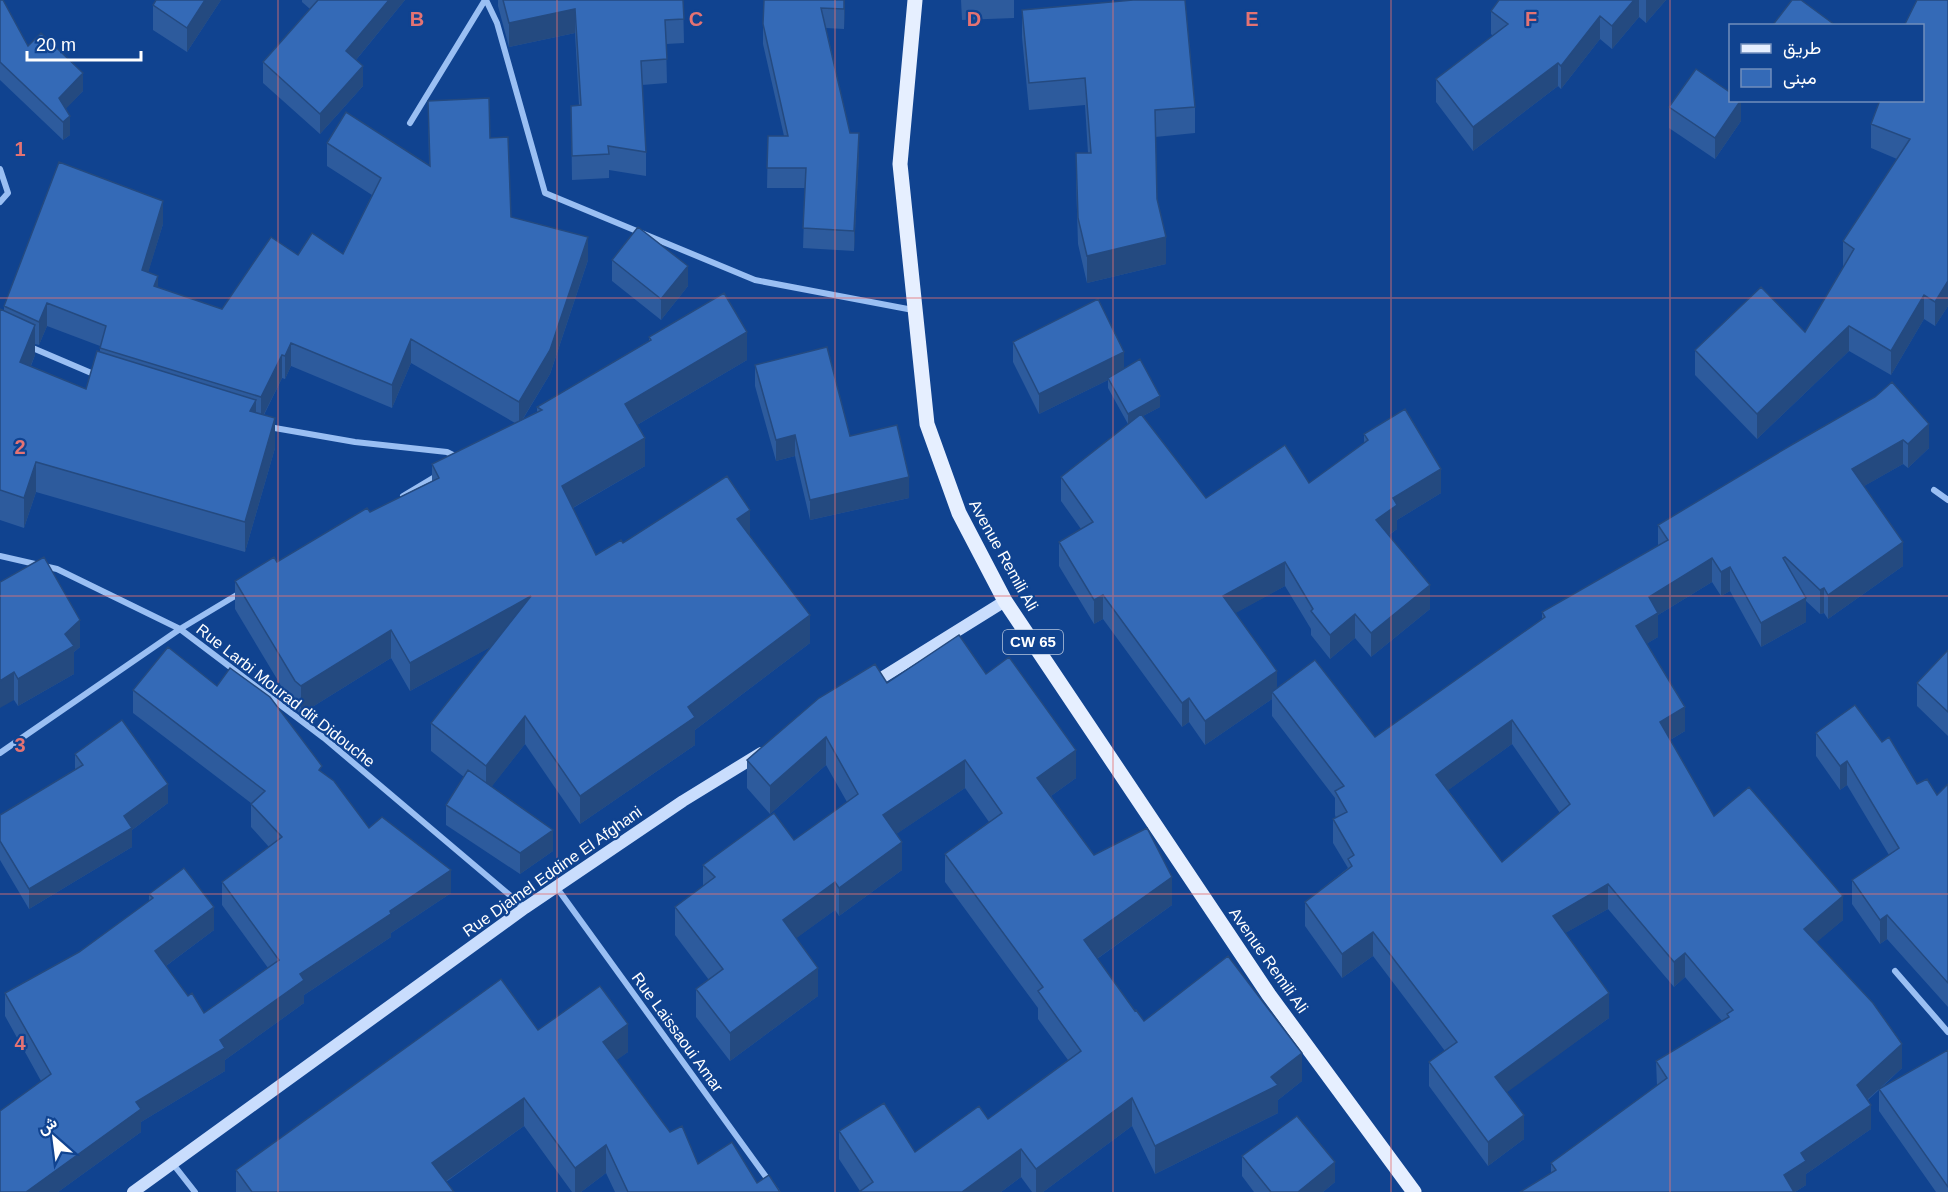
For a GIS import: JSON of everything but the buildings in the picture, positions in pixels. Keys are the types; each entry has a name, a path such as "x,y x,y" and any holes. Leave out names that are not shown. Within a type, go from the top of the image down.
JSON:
{"main road":[{"name":"Avenue Remili Ali","path":"915,0 900,164 927,424 959,513 1005,601 1269,995 1414,1192"},
{"path":"854,695 1005,601"},
{"name":"Rue Djamel Eddine El Afghani","path":"133,1192 525,908 683,801 774,745"}],"street":[{"path":"410,123 486,0"},
{"path":"486,0 497,23 545,193 755,280 915,310"},
{"path":"0,169 8,193 0,202"},
{"path":"20,343 105,378"},
{"path":"264,426 355,442 447,452 465,459 454,465"},
{"path":"393,502 444,471"},
{"path":"1934,490 1948,500"},
{"name":"Rue Larbi Mourad dit Didouche","path":"0,556 57,569 180,629 324,738 525,908"},
{"path":"0,753 180,629 251,587"},
{"name":"Rue Laissaoui Amar","path":"557,888 777,1192"},
{"path":"1895,971 1948,1032"},
{"path":"173,1164 195,1192"}]}
